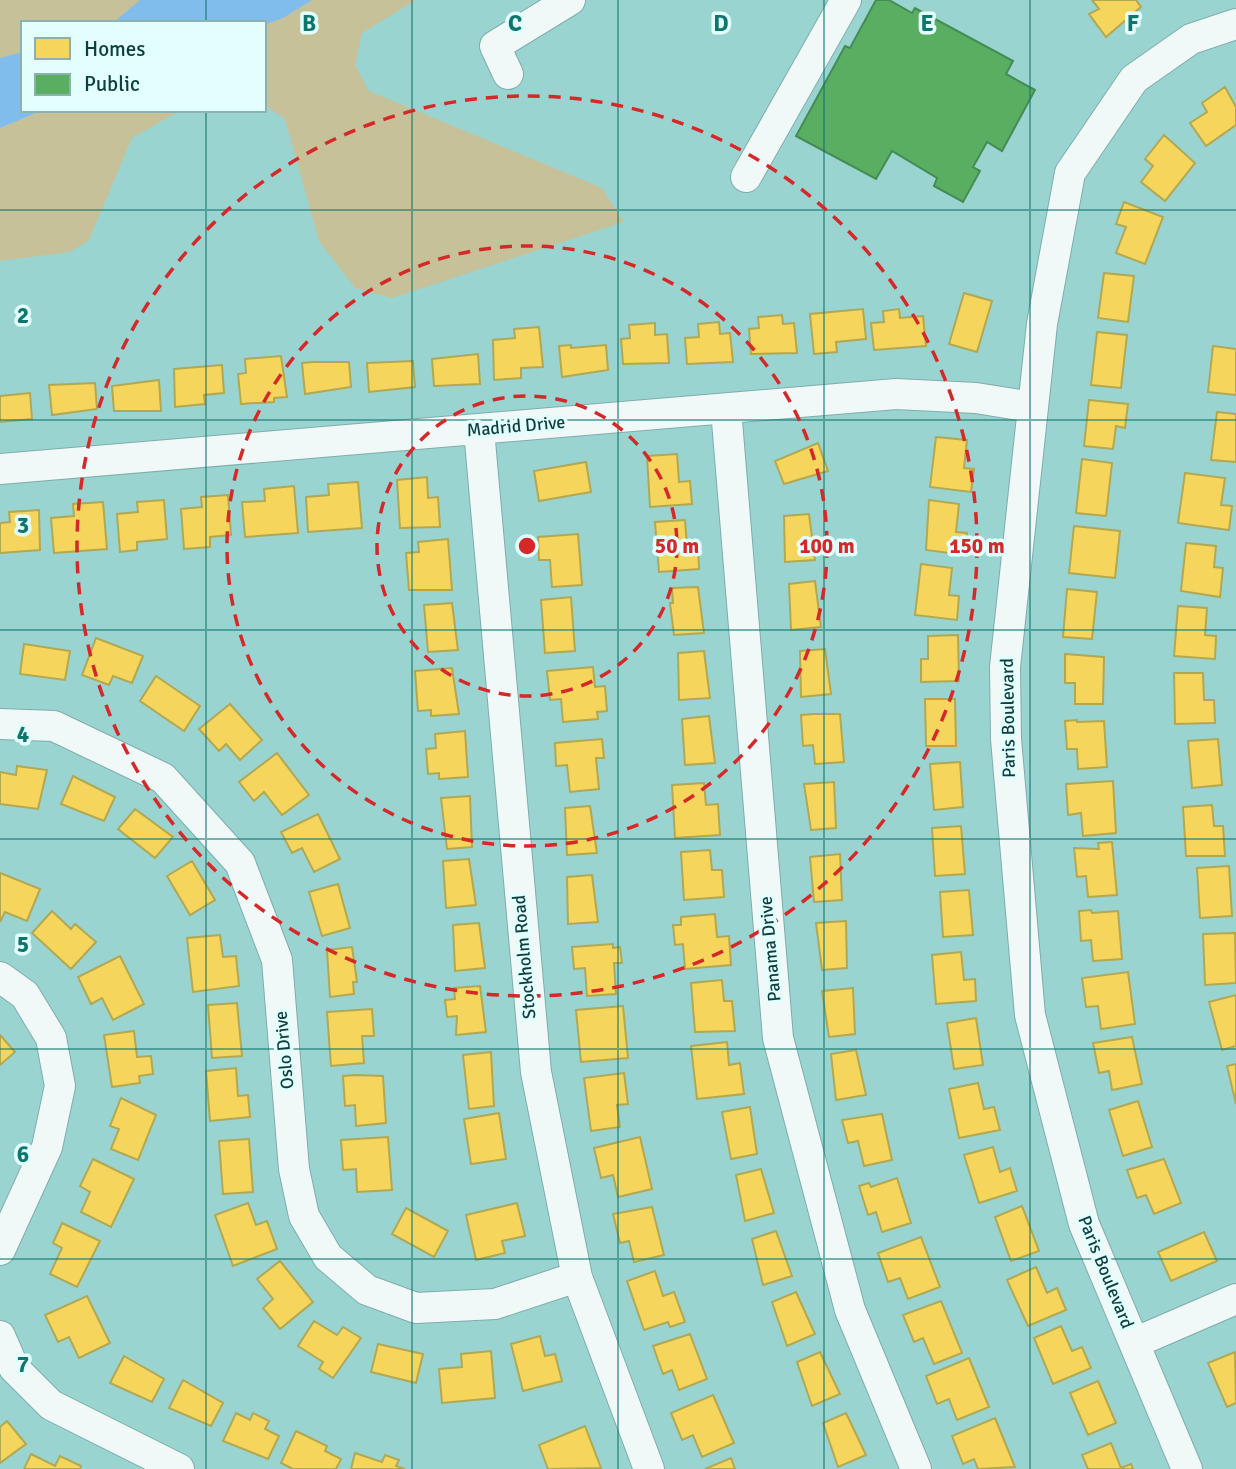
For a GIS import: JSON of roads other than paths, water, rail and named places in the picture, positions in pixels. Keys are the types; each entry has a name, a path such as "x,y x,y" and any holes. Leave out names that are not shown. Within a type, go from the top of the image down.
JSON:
{"street":[{"path":"508,74 495,46 570,0"},
{"path":"746,177 846,0"},
{"name":"Paris Boulevard","path":"1187,1469 1084,1224 1030,1015 1006,739 1005,667 1042,324 1070,173 1135,79 1191,39 1236,24"},
{"name":"Madrid Drive","path":"0,469 895,394 976,398 1032,407"},
{"name":"Panama Drive","path":"726,409 778,1038 850,1310 916,1469"},
{"name":"Stockholm Road","path":"480,429 536,1072 577,1277 649,1469"},
{"name":"Oslo Drive","path":"0,724 54,726 163,778 240,863 277,960 294,1169 304,1216 328,1257 367,1290 416,1308 495,1304 577,1277"},
{"path":"0,977 25,995 51,1038 60,1086 47,1147 0,1250"},
{"path":"1134,1342 1236,1299"},
{"path":"0,1336 14,1368 51,1405 179,1469"}],"water":[{"path":"140,0 312,0 283,18 266,24 266,21 115,21"},
{"path":"21,53 21,112 38,112 0,128 0,58"}]}
